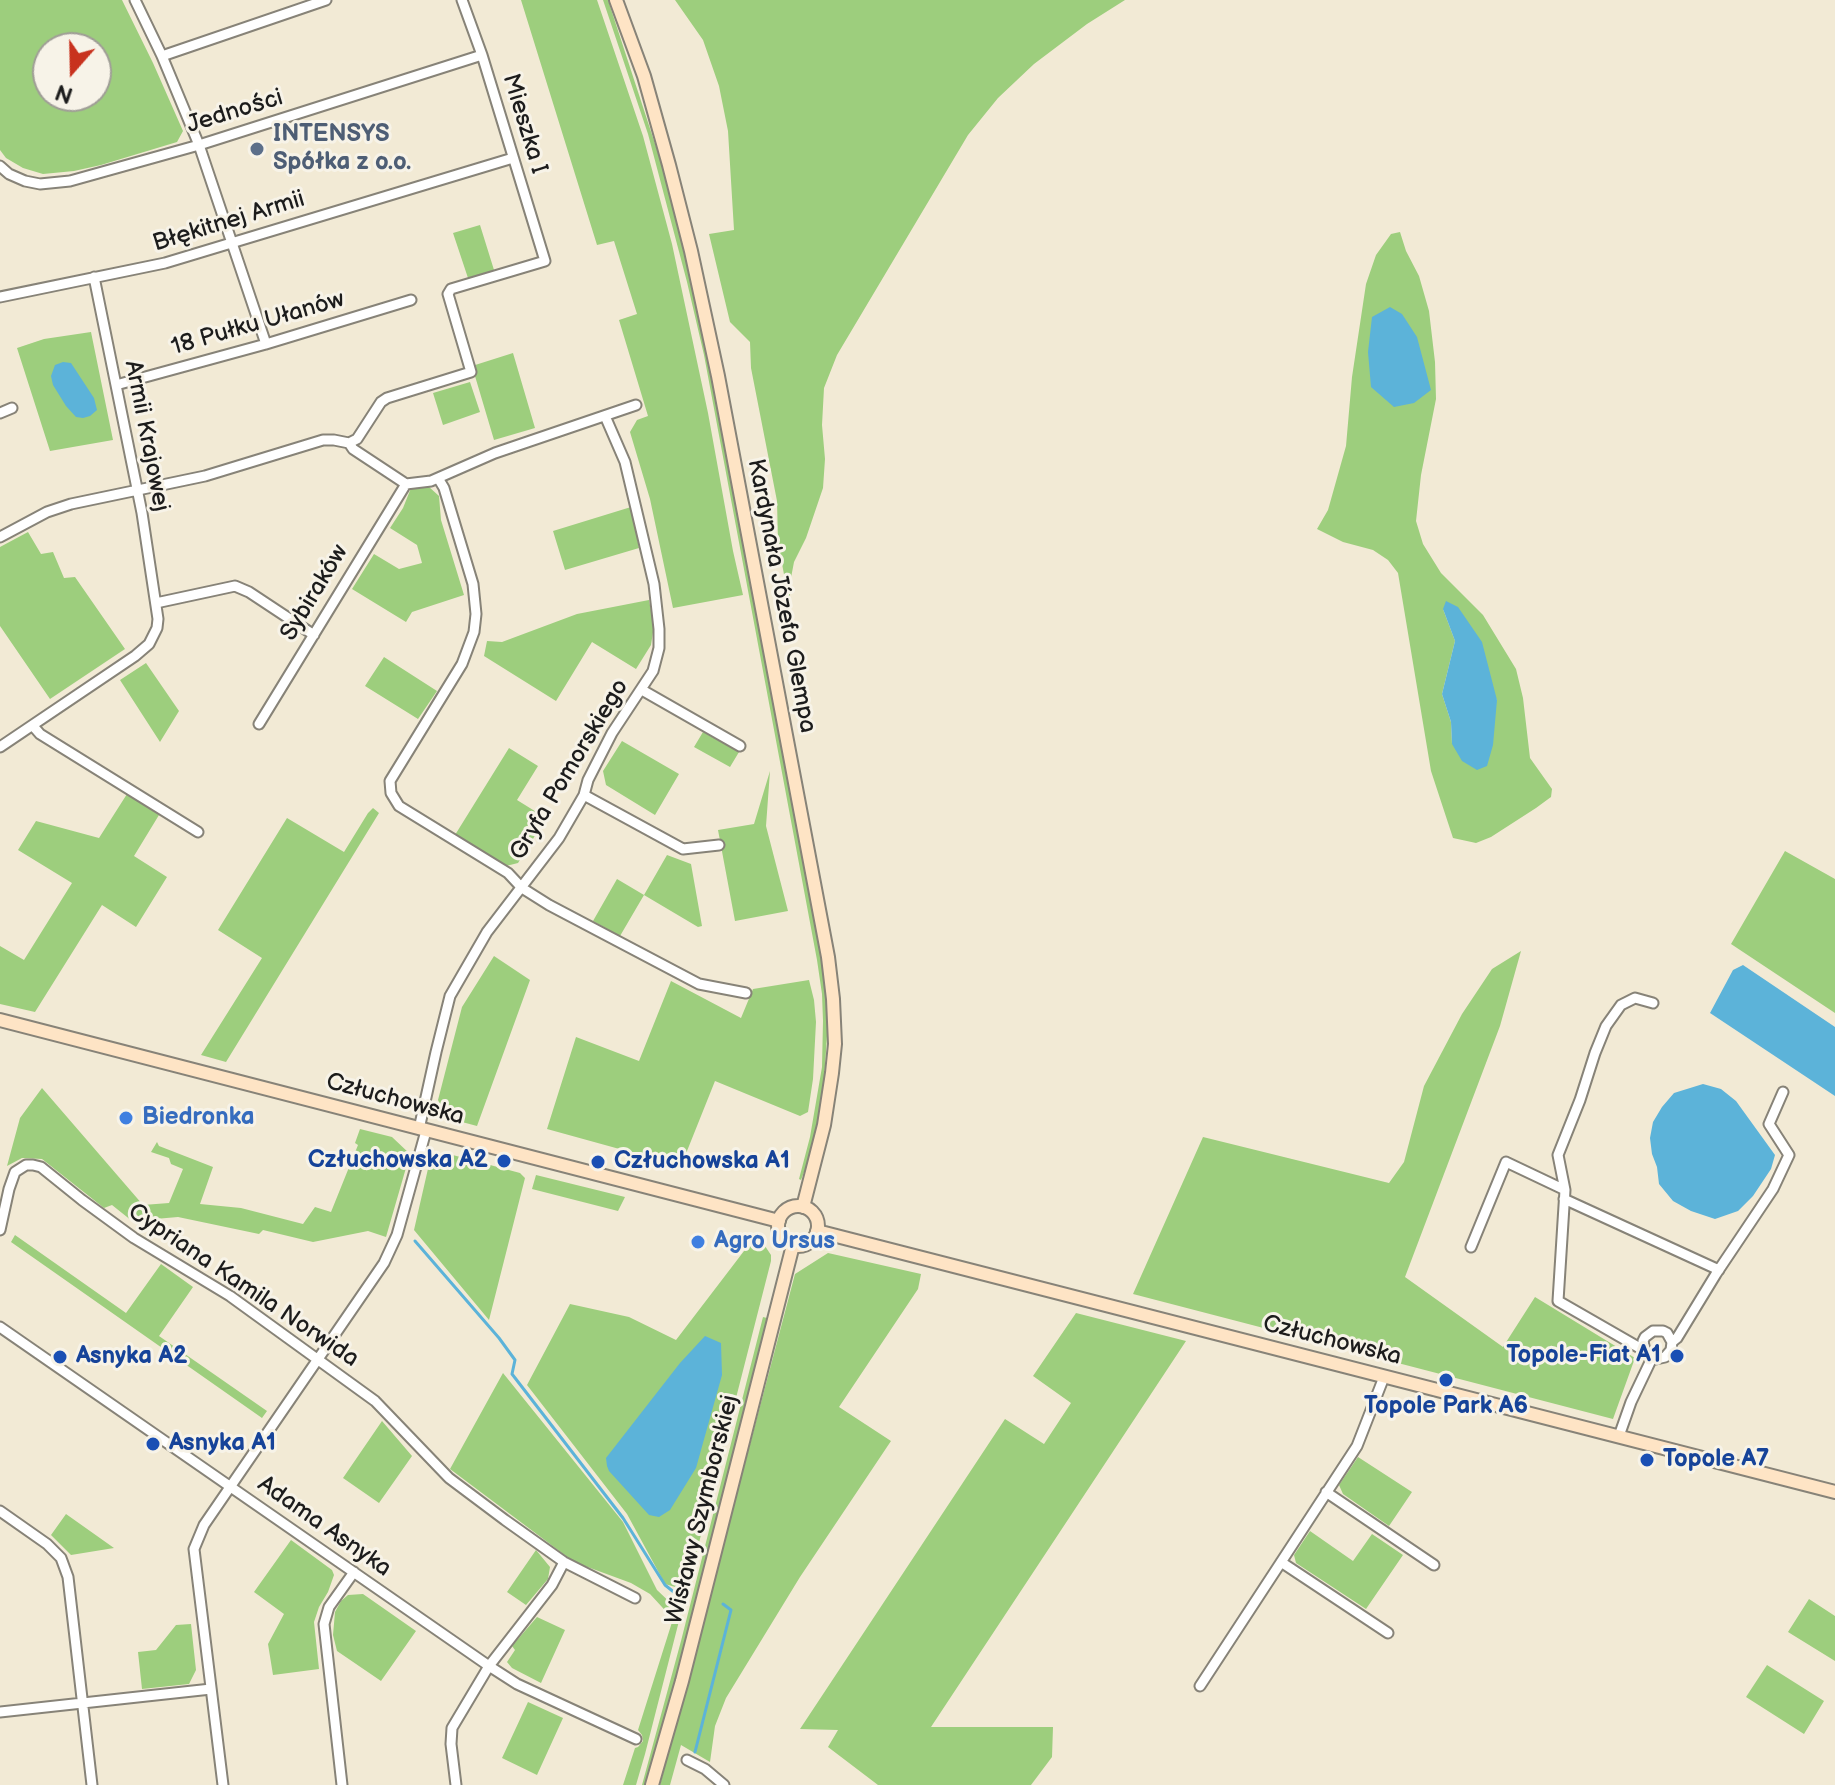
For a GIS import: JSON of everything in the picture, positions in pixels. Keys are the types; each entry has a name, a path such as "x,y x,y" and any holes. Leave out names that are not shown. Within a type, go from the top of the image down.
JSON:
{"main road":[{"name":"Kardynała Józefa Glempa","path":"616,0 644,76 694,265 718,376 828,957 835,1044 824,1125 803,1207"},
{"name":"Człuchowska","path":"0,1020 779,1221"},
{"path":"803,1207 816,1217 817,1231 809,1242 793,1245 782,1238 779,1221 789,1208 803,1207"},
{"name":"Człuchowska","path":"817,1231 1835,1492"},
{"name":"Wisławy Szymborskiej","path":"652,1785 682,1681 793,1245"}],"street":[{"path":"135,0 199,145 266,344"},
{"path":"162,56 326,0"},
{"name":"Mieszka I","path":"349,443 357,439 381,402 387,398 471,372 448,297 451,289 545,261 462,0"},
{"name":"Jedności","path":"0,166 25,181 40,184 70,181 199,145 482,55"},
{"name":"Błękitnej Armii","path":"0,297 165,263 513,158"},
{"name":"Armii Krajowej","path":"0,747 142,650 157,628 156,603 138,490 94,277"},
{"name":"18 Pułku Ułanów","path":"116,385 411,300"},
{"path":"0,537 47,512 71,504 205,476 323,440 349,443 353,449 406,484 431,481 495,453 636,405"},
{"path":"0,413 12,408"},
{"name":"Gryfa Pomorskiego","path":"223,1785 194,1549 204,1525 384,1263 397,1235 423,1130 450,996 487,932 559,838 584,795 588,780 612,733 653,671 659,648 654,584 625,462 605,416"},
{"path":"438,478 444,488 473,584 474,632 462,664 390,781 391,793 399,806 508,873 522,888 549,905 699,984 746,993"},
{"name":"Sybiraków","path":"259,724 406,484"},
{"path":"156,603 235,586 314,635"},
{"path":"642,690 740,746"},
{"path":"33,726 40,734 198,832"},
{"path":"584,795 683,849 719,845"},
{"path":"1619,1436 1648,1354 1643,1341 1649,1333 1658,1330 1667,1333 1672,1342 1669,1354 1661,1359 1648,1354 1558,1301 1565,1194 1558,1155 1606,1026 1621,1005 1635,998 1653,1003"},
{"path":"1672,1342 1773,1189 1789,1155 1769,1124 1783,1092"},
{"path":"1471,1247 1506,1162 1719,1270"},
{"name":"Cypriana Kamila Norwida","path":"0,1230 15,1172 26,1165 41,1167 134,1238 230,1296 375,1401 449,1478 564,1562 635,1598"},
{"name":"Adama Asnyka","path":"0,1327 489,1666 517,1684 636,1739"},
{"path":"1200,1686 1357,1446 1384,1377"},
{"path":"1326,1492 1434,1565"},
{"path":"0,1511 47,1544 61,1558 68,1577 92,1785"},
{"path":"456,1785 452,1728 489,1666 552,1585 564,1562"},
{"path":"1281,1562 1388,1633"},
{"path":"342,1785 324,1624 329,1607 354,1572"},
{"path":"0,1712 211,1689"},
{"path":"687,1760 705,1769 724,1785"}],"green space":[{"path":"0,0 122,0 183,131 177,142 101,165 43,174 23,168 6,158 0,150"},
{"path":"521,0 597,0 643,136 672,244 743,595 673,608 650,499 630,432 637,420 648,416 619,320 637,314 614,241 597,245"},
{"path":"603,0 608,0 658,153 696,298 822,962 828,1021 823,1096 809,1159 801,1180 822,1067 822,994 817,960 704,355 648,134"},
{"path":"675,0 1125,0 1034,64 998,98 968,135 837,355 824,388 823,488 806,538 794,562 790,607 778,542 777,501 751,368 750,342 730,322 709,234 734,230 728,131 719,86 703,40"},
{"path":"480,225 494,270 468,278 453,233"},
{"path":"1400,232 1419,276 1429,311 1435,362 1436,399 1421,475 1416,521 1423,544 1441,573 1483,615 1516,669 1523,698 1530,758 1552,789 1551,797 1536,808 1476,843 1453,838 1431,771 1398,573 1388,560 1373,550 1343,542 1317,529 1328,510 1346,446 1352,377 1366,284 1376,255 1391,234","holes":["1443,609 1497,700 1452,744 1451,722 1442,694 1455,641"]},
{"path":"91,332 113,440 50,451 17,348 44,339"},
{"path":"513,353 535,428 494,440 472,366"},
{"path":"470,382 480,412 443,425 433,393"},
{"path":"428,486 439,496 441,520 464,595 412,612 406,622 352,589 374,554 399,569 422,563 417,545 390,528 411,488"},
{"path":"631,507 639,548 565,570 553,531"},
{"path":"28,532 41,554 53,552 64,578 75,577 125,649 50,699 0,626 0,547"},
{"path":"649,600 654,626 651,645 636,669 592,642 556,701 484,656 487,641 502,642 577,614"},
{"path":"384,657 437,691 418,719 365,686"},
{"path":"146,663 179,711 160,742 120,680"},
{"path":"703,732 739,752 730,767 694,747"},
{"path":"622,741 679,774 655,815 606,785 603,771"},
{"path":"509,748 538,766 517,800 546,818 518,863 506,866 455,835"},
{"path":"770,771 766,826 788,911 735,921 718,830 754,824"},
{"path":"127,794 159,815 134,856 167,877 136,927 102,905 35,1012 0,1004 0,946 24,960 72,883 18,850 36,821 99,838"},
{"path":"373,808 379,813 226,1062 201,1055 262,958 218,930 287,818 344,852"},
{"path":"1785,851 1835,879 1835,1013 1731,944"},
{"path":"667,855 691,864 702,926 698,927 644,895"},
{"path":"617,879 644,895 620,936 593,921"},
{"path":"1521,951 1500,1026 1405,1277 1503,1347 1535,1297 1635,1358 1613,1419 1133,1294 1203,1137 1389,1183 1404,1162 1424,1086 1462,1014 1492,969"},
{"path":"494,956 530,980 477,1126 447,1118 438,1100 462,1007"},
{"path":"809,980 816,1022 808,1112 800,1116 715,1081 681,1166 547,1129 576,1037 639,1061 671,981 741,1018 753,989"},
{"path":"42,1088 143,1205 169,1203 183,1169 171,1164 169,1158 151,1152 157,1142 159,1146 213,1167 200,1204 241,1208 303,1224 315,1207 331,1212 358,1145 355,1143 360,1129 392,1137 410,1154 386,1237 368,1231 313,1242 263,1230 259,1234 178,1217 132,1221 112,1205 104,1208 42,1159 22,1158 7,1166 20,1118"},
{"path":"449,1154 520,1173 525,1178 489,1320 414,1230 430,1160"},
{"path":"536,1175 625,1197 618,1211 532,1189"},
{"path":"757,1234 771,1255 771,1261 645,1754 636,1785 623,1785 635,1748 643,1741 638,1730 673,1619 650,1594 631,1583 574,1562 450,1469 503,1373 623,1522 657,1590 677,1609 682,1589 665,1584 627,1514 527,1385 570,1304 629,1317 676,1340"},
{"path":"15,1235 126,1313 161,1264 193,1287 159,1336 267,1411 262,1418 11,1242"},
{"path":"828,1253 921,1274 918,1289 839,1407 891,1441 800,1577 726,1698 715,1726 710,1762 681,1745 670,1785 660,1785 795,1274"},
{"path":"1076,1313 1186,1341 931,1727 1053,1727 1052,1757 1031,1785 878,1785 828,1747 838,1730 800,1729 1005,1419 1044,1444 1071,1403 1033,1376"},
{"path":"763,1317 767,1318 767,1322 686,1639 647,1785 642,1785 681,1641"},
{"path":"382,1421 412,1456 379,1503 343,1478"},
{"path":"1358,1457 1412,1492 1389,1526 1343,1494 1339,1485"},
{"path":"66,1514 114,1548 71,1555 51,1535"},
{"path":"1310,1531 1353,1561 1372,1534 1403,1555 1366,1609 1296,1563 1294,1555"},
{"path":"291,1540 332,1570 334,1575 314,1622 319,1669 273,1675 268,1644 284,1614 254,1592"},
{"path":"536,1550 550,1567 548,1579 526,1605 507,1592"},
{"path":"363,1594 416,1631 381,1681 337,1651 333,1635 335,1612 341,1601 348,1595"},
{"path":"1809,1599 1835,1616 1835,1661 1788,1632"},
{"path":"537,1617 565,1630 541,1683 512,1668 507,1662 515,1650 512,1646"},
{"path":"191,1624 196,1670 189,1684 142,1689 138,1652 156,1650 176,1625"},
{"path":"1767,1665 1824,1701 1804,1734 1746,1697"},
{"path":"528,1702 563,1718 537,1775 502,1758"}],"water":[{"path":"1390,307 1402,314 1417,337 1431,390 1414,403 1394,407 1371,387 1368,352 1372,317"},
{"path":"71,363 94,398 97,410 90,416 76,417 53,385 51,376 55,365"},
{"path":"1446,601 1458,607 1482,642 1497,700 1493,745 1487,766 1477,770 1462,761 1452,744 1451,722 1442,694 1455,641 1443,609"},
{"path":"1743,965 1835,1027 1835,1096 1710,1013 1733,970"},
{"path":"1703,1084 1721,1089 1736,1101 1775,1155 1771,1169 1753,1196 1738,1211 1715,1219 1673,1201 1659,1184 1650,1138 1653,1122 1674,1093"},
{"path":"705,1336 721,1343 722,1375 696,1468 670,1510 659,1517 649,1515 609,1471 606,1458"}],"waterway":[{"path":"415,1241 499,1338 515,1360 512,1374 623,1518 665,1585 675,1593"},
{"path":"695,1752 731,1610 723,1604"}],"place":[{"name":"INTENSYS Spółka z o.o.","path":"257,149"},
{"name":"Biedronka","path":"126,1118"},
{"name":"Człuchowska A2","path":"504,1161"},
{"name":"Człuchowska A1","path":"598,1162"},
{"name":"Agro Ursus","path":"698,1242"},
{"name":"Topole-Fiat A1","path":"1677,1356"},
{"name":"Asnyka A2","path":"60,1357"},
{"name":"Topole Park A6","path":"1446,1380"},
{"name":"Asnyka A1","path":"153,1444"},
{"name":"Topole A7","path":"1647,1460"}]}
